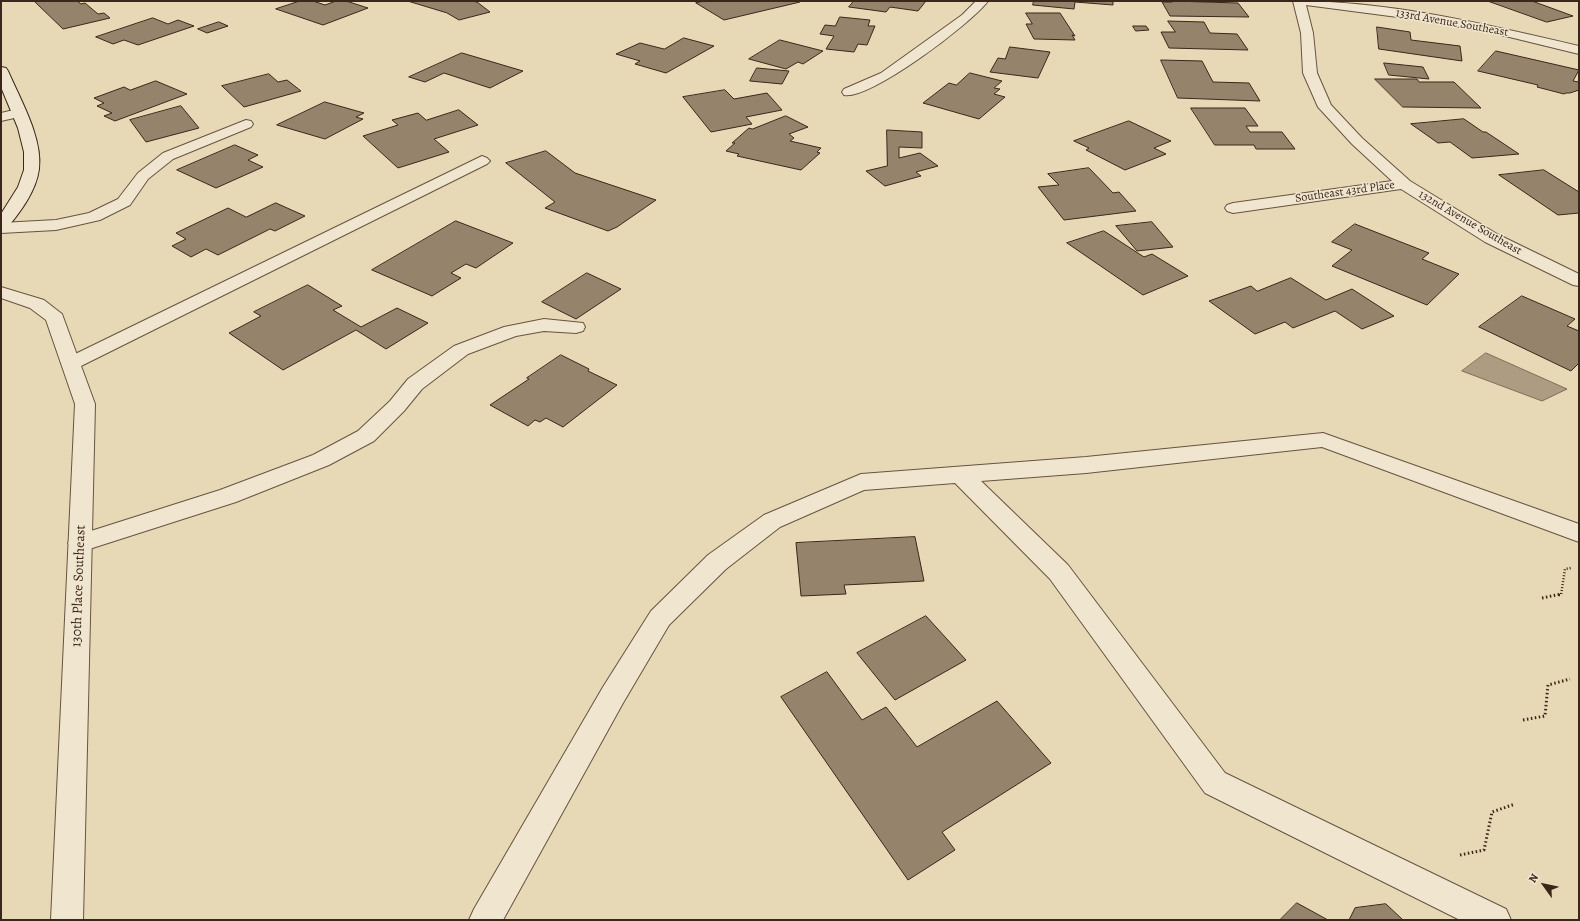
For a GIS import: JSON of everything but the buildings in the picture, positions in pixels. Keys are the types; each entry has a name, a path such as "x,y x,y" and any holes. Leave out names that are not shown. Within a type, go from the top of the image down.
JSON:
{"street":[{"path":"849,92 886,76 966,18 979,7 982,1"},
{"name":"133rd Avenue Southeast","path":"1300,1 1428,17 1493,29 1579,50"},
{"name":"Southeast 43rd Place","path":"1300,1 1307,32 1310,74 1325,107 1357,141 1404,184"},
{"path":"1,71 28,138 32,162 26,188 14,209 1,224"},
{"path":"1,116 18,113"},
{"path":"1,228 56,224 94,216 124,202 143,176 168,156 246,124"},
{"path":"72,362 482,161"},
{"name":"Southeast 43rd Place","path":"1233,208 1404,184"},
{"name":"132nd Avenue Southeast","path":"1404,184 1491,238 1579,281"},
{"name":"130th Place Southeast","path":"1,292 37,304 55,318 72,362 85,404 67,920"},
{"path":"80,543 228,496 321,460 366,436 397,406 415,384 461,350 511,331 544,326 576,327"},
{"path":"485,920 613,695 660,618 717,562 772,521 861,482 1086,465 1323,440 1579,533"},
{"path":"960,474 1059,572 1215,783 1495,920"}],"path":[{"path":"1542,598 1561,594 1565,569 1572,567"},
{"path":"1523,720 1545,716 1548,685 1570,679"},
{"path":"1460,855 1484,850 1492,812 1515,804"}],"shaded area":[{"path":"1486,353 1567,389 1542,401 1462,371"}]}
